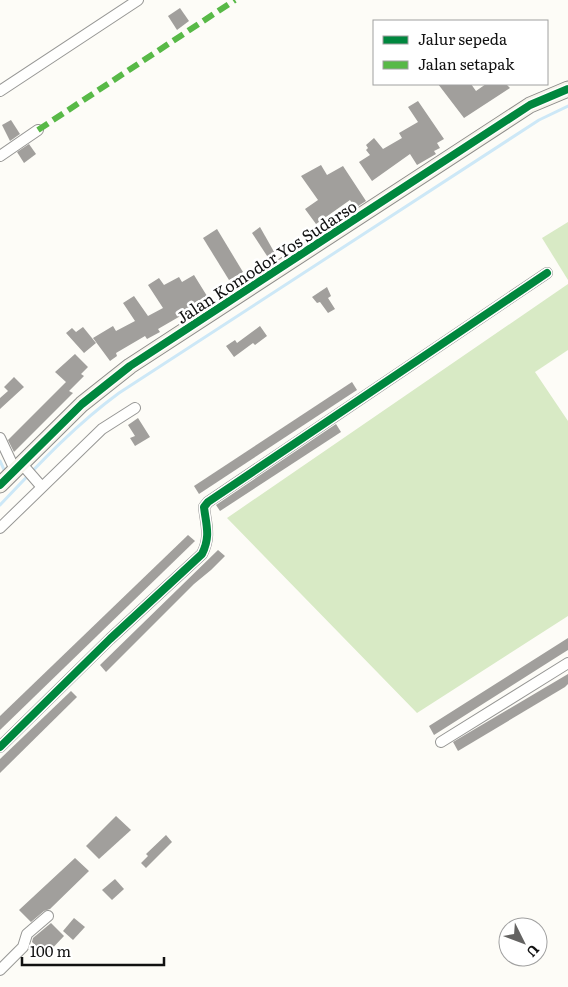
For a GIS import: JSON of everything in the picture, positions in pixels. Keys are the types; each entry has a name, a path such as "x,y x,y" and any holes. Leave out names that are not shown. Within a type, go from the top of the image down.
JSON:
{"street":[{"path":"0,91 138,0"},
{"name":"Jalan Komodor Yos Sudarso","path":"13,474 82,404 130,366 530,105 568,88"},
{"path":"0,156 38,130"},
{"path":"0,747 110,639 202,554 206,545 208,522 204,507 208,502 547,273"},
{"path":"0,528 39,484 102,429 135,408"},
{"path":"0,438 13,474 39,484"},
{"path":"441,742 568,662"},
{"path":"0,970 23,947 27,934 48,916"}],"green space":[{"path":"568,222 568,280 542,238"},
{"path":"568,284 568,350 535,372 568,421 568,616 417,713 227,518"}],"building":[{"path":"180,8 189,21 177,30 168,16"},
{"path":"439,85 472,85 476,91 485,85 507,85 510,88 464,118"},
{"path":"418,101 444,139 437,143 440,148 434,151 436,154 417,165 410,154 372,181 359,162 370,155 366,150 368,148 366,145 374,138 383,149 402,138 399,133 418,122 408,107"},
{"path":"11,120 20,134 10,141 2,125"},
{"path":"29,144 36,154 24,163 17,152"},
{"path":"321,165 327,175 343,166 366,201 355,208 350,200 316,224 305,209 318,200 301,176"},
{"path":"260,227 277,257 271,262 252,233"},
{"path":"217,229 243,272 229,280 203,238"},
{"path":"194,275 207,296 194,303 196,307 158,329 160,332 147,339 145,336 116,353 117,356 110,361 93,338 113,326 116,331 135,321 123,303 134,296 148,316 163,308 148,285 159,278 164,285 179,277 182,282"},
{"path":"327,287 331,296 328,298 335,309 328,313 320,302 317,303 312,297"},
{"path":"260,326 267,336 255,345 253,343 234,357 226,346 235,340 237,343"},
{"path":"83,327 96,343 84,353 66,333 72,328 76,332"},
{"path":"75,354 88,367 81,374 84,376 69,391 73,393 14,452 8,440 66,382 55,372"},
{"path":"14,377 24,387 0,409 0,398 8,391 4,387"},
{"path":"352,382 357,390 199,494 194,486"},
{"path":"138,418 150,437 135,446 130,438 135,436 128,425"},
{"path":"336,424 341,432 220,511 216,505"},
{"path":"188,535 195,541 0,730 0,716"},
{"path":"218,550 225,556 194,584 106,672 100,665"},
{"path":"568,638 568,650 434,735 429,726"},
{"path":"568,674 568,684 565,687 458,751 453,742"},
{"path":"71,691 77,697 0,773 0,759"},
{"path":"116,816 131,830 99,859 86,846"},
{"path":"166,835 172,842 146,868 141,863 148,856 146,854"},
{"path":"75,858 89,871 50,909 44,911 31,922 19,910"},
{"path":"115,879 124,889 112,900 102,890"},
{"path":"74,918 85,927 73,940 63,931"},
{"path":"51,923 64,936 46,955 32,942 33,938"}],"waterway":[{"path":"0,505 72,432 119,393 539,120 568,106"},
{"path":"0,461 6,474"}],"marked path":[{"path":"38,130 235,0"}],"cycle path":[{"path":"0,485 82,404 130,366 530,105 568,89"},
{"path":"0,747 110,639 202,554 207,536 204,507 208,502 547,273"}]}
